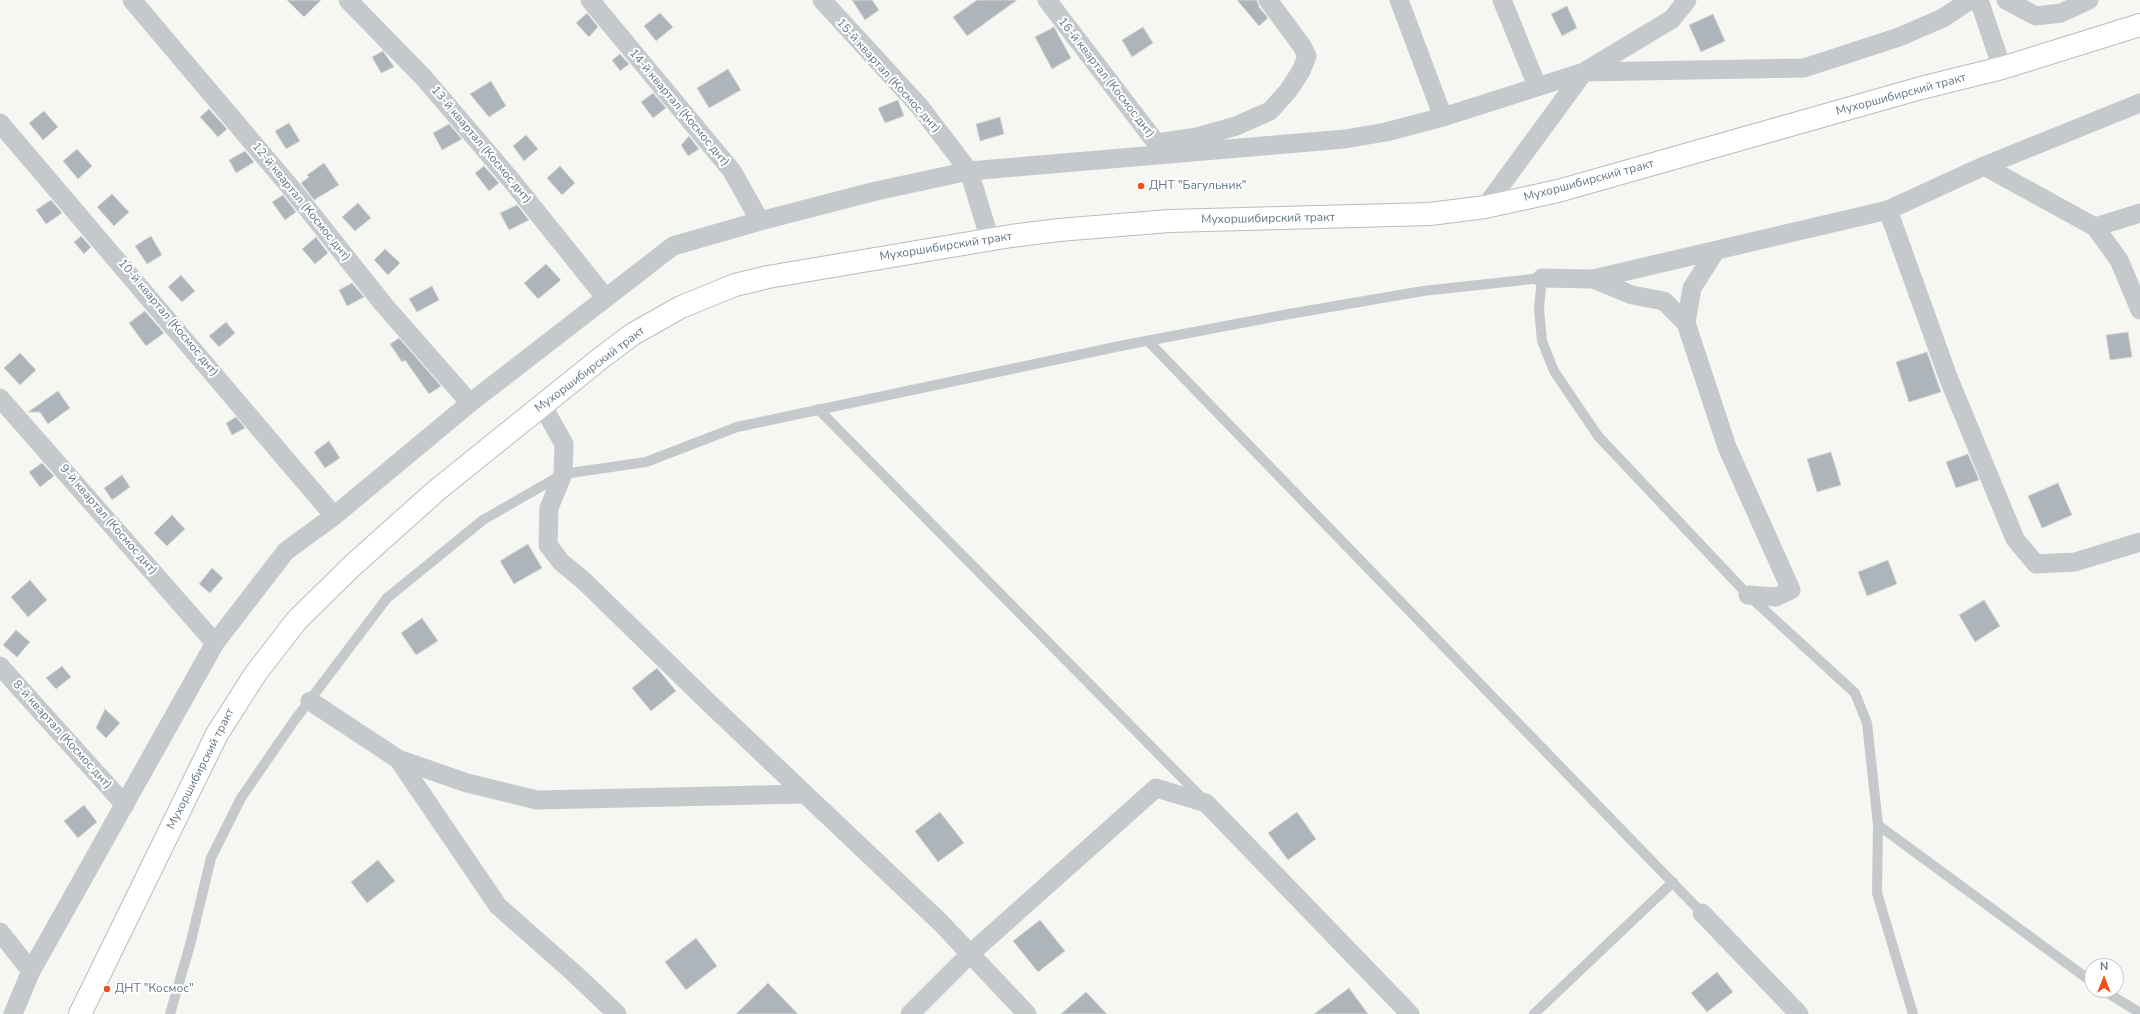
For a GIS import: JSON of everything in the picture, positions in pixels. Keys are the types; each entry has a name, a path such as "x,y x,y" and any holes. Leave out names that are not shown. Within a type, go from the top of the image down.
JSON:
{"main road":[{"name":"Мухоршибирский тракт","path":"80,1014 217,734 241,695 278,644 321,595 437,490 633,334 681,307 707,295 735,285 805,270 1059,230 1116,224 1430,214 1485,207 1558,190 1921,88 2002,68 2140,25"}],"street":[{"name":"12-й квартал (Космос днт)","path":"132,0 291,188 384,305 470,403"},
{"name":"13-й квартал (Космос днт)","path":"348,0 424,78 511,180 605,297"},
{"name":"14-й квартал (Космос днт)","path":"590,0 732,172 760,221"},
{"name":"15-й квартал (Космос днт)","path":"822,0 920,107 969,172 990,240"},
{"name":"16-й квартал (Космос днт)","path":"1047,0 1161,149"},
{"path":"1161,149 1236,126 1270,111 1288,90 1301,71 1307,56 1302,46 1268,0"},
{"path":"1399,0 1443,116"},
{"path":"1502,0 1537,86"},
{"path":"13,1014 31,971 216,643 286,551 334,516 470,403 605,297 674,246 760,221 876,191 969,172 1161,149 1345,140 1386,132 1443,116 1584,72 1672,19 1687,0"},
{"path":"1584,72 1804,68 1900,37 1943,18 1970,0"},
{"path":"1979,0 2002,68"},
{"path":"2006,0 2061,13 2089,0"},
{"path":"1485,207 1584,72"},
{"path":"1542,278 1593,279 1715,252 1888,210 1984,166 2140,103"},
{"name":"10-й квартал (Космос днт)","path":"0,123 334,516"},
{"path":"1984,166 2094,227 2118,260 2140,310"},
{"path":"1888,210 1948,377 2015,539 2036,564 2075,562 2140,542"},
{"path":"2094,227 2140,213"},
{"path":"1686,324 1692,288 1715,252"},
{"path":"1593,279 1632,295 1664,301 1686,324 1727,447 1791,590 1776,597 1748,595"},
{"name":"9-й квартал (Космос днт)","path":"0,398 216,643"},
{"path":"542,405 564,444 563,474 549,508 548,545 561,562 584,581 804,794 941,923 1027,1014"},
{"name":"8-й квартал (Космос днт)","path":"0,666 125,805"},
{"path":"310,701 398,759 467,783 537,800 804,794"},
{"path":"398,759 498,906 575,974 617,1014"},
{"path":"910,1014 970,954 1156,788 1206,803 1410,1014"},
{"path":"1702,913 1799,1014"},
{"path":"0,932 31,971"}],"lane":[{"path":"170,1014 190,945 211,858 241,798 310,701 387,598 483,520 563,474 646,462 737,426 1148,341 1289,314 1423,291 1542,278 1539,309 1542,341 1554,371 1598,436 1748,595 1855,693 1867,723 1878,825 1877,893 1913,1014"},
{"path":"1148,341 1702,913"},
{"path":"818,409 1206,803"},
{"path":"1878,825 2084,976"},
{"path":"1534,1014 1673,882"},
{"path":"2116,998 2140,1013"}],"building":[{"path":"287,0 321,0 304,17"},
{"path":"852,0 872,0 879,10 865,20"},
{"path":"977,0 1017,0 967,36 953,17"},
{"path":"1237,0 1257,0 1259,7 1268,18 1259,26"},
{"path":"1567,6 1577,28 1562,36 1551,14"},
{"path":"587,13 598,27 589,37 576,23"},
{"path":"660,13 673,27 656,41 644,26"},
{"path":"1713,14 1725,41 1701,52 1689,25"},
{"path":"1054,27 1071,58 1052,69 1035,37"},
{"path":"1143,27 1153,43 1132,57 1122,40"},
{"path":"383,51 394,67 381,73 372,57"},
{"path":"620,54 629,64 620,71 612,60"},
{"path":"728,69 741,90 709,108 697,88"},
{"path":"491,81 506,106 489,117 470,94"},
{"path":"653,93 666,108 653,118 641,102"},
{"path":"898,100 904,116 885,123 878,108"},
{"path":"209,109 227,129 218,137 200,117"},
{"path":"44,111 58,127 43,140 29,123"},
{"path":"1000,117 1004,134 980,141 976,124"},
{"path":"289,123 300,141 286,149 275,131"},
{"path":"449,124 462,139 442,150 433,133"},
{"path":"526,135 538,149 524,161 513,146"},
{"path":"689,136 699,149 688,156 681,145"},
{"path":"77,149 92,166 78,179 63,161"},
{"path":"245,151 254,162 236,173 229,160"},
{"path":"324,163 339,185 314,200 301,183 309,177 307,175"},
{"path":"484,166 499,183 489,191 475,173"},
{"path":"560,166 575,183 562,195 547,178"},
{"path":"112,194 129,212 114,226 97,207"},
{"path":"283,195 296,212 285,220 272,202"},
{"path":"51,200 62,213 46,224 36,210"},
{"path":"358,203 371,218 355,231 342,217"},
{"path":"517,205 529,220 509,230 500,213"},
{"path":"81,236 91,247 84,254 74,242"},
{"path":"151,236 162,255 147,264 135,246"},
{"path":"316,237 328,253 315,264 302,249"},
{"path":"385,249 400,263 388,275 374,260"},
{"path":"546,264 561,280 538,299 524,283"},
{"path":"181,275 195,291 182,302 168,287"},
{"path":"352,283 364,297 347,306 339,290"},
{"path":"432,286 439,300 417,312 409,299"},
{"path":"145,311 164,333 146,346 129,323"},
{"path":"226,322 235,333 219,347 209,336"},
{"path":"2128,332 2132,357 2110,360 2106,335"},
{"path":"399,338 441,386 429,394 405,360 402,362 390,344"},
{"path":"1927,352 1941,392 1909,402 1896,362"},
{"path":"20,353 36,370 20,385 4,368"},
{"path":"58,391 70,408 48,424 40,412 28,412"},
{"path":"236,417 245,428 232,435 226,423"},
{"path":"329,441 340,458 325,468 314,452"},
{"path":"1831,452 1841,485 1817,492 1807,459"},
{"path":"1968,454 1979,480 1956,488 1946,462"},
{"path":"42,463 54,476 40,487 29,472"},
{"path":"122,475 130,487 112,500 104,488"},
{"path":"2058,483 2072,515 2042,528 2028,496"},
{"path":"172,515 185,529 167,546 154,533"},
{"path":"528,544 542,568 514,584 500,561"},
{"path":"1888,560 1897,584 1867,596 1858,572"},
{"path":"212,568 223,578 210,593 199,584"},
{"path":"30,580 47,600 28,617 11,597"},
{"path":"1984,600 2000,626 1975,642 1959,615"},
{"path":"422,618 438,641 416,655 401,633"},
{"path":"16,630 30,642 17,657 3,645"},
{"path":"62,666 71,677 56,689 46,678"},
{"path":"657,668 676,691 651,711 632,688"},
{"path":"105,709 120,723 106,738 96,728"},
{"path":"84,805 97,822 78,838 64,821"},
{"path":"940,812 964,843 938,862 915,831"},
{"path":"1297,812 1316,839 1288,860 1268,833"},
{"path":"378,860 395,881 367,903 351,882"},
{"path":"1040,920 1065,951 1038,972 1013,941"},
{"path":"696,938 717,966 686,990 665,962"},
{"path":"1717,972 1733,992 1707,1012 1691,993"},
{"path":"768,983 798,1014 736,1014"},
{"path":"1349,988 1368,1014 1314,1014"},
{"path":"1086,992 1107,1014 1061,1014"}],"place":[{"name":"ДНТ \"Багульник\"","path":"1141,186"},
{"name":"ДНТ \"Космос\"","path":"107,989"}]}
